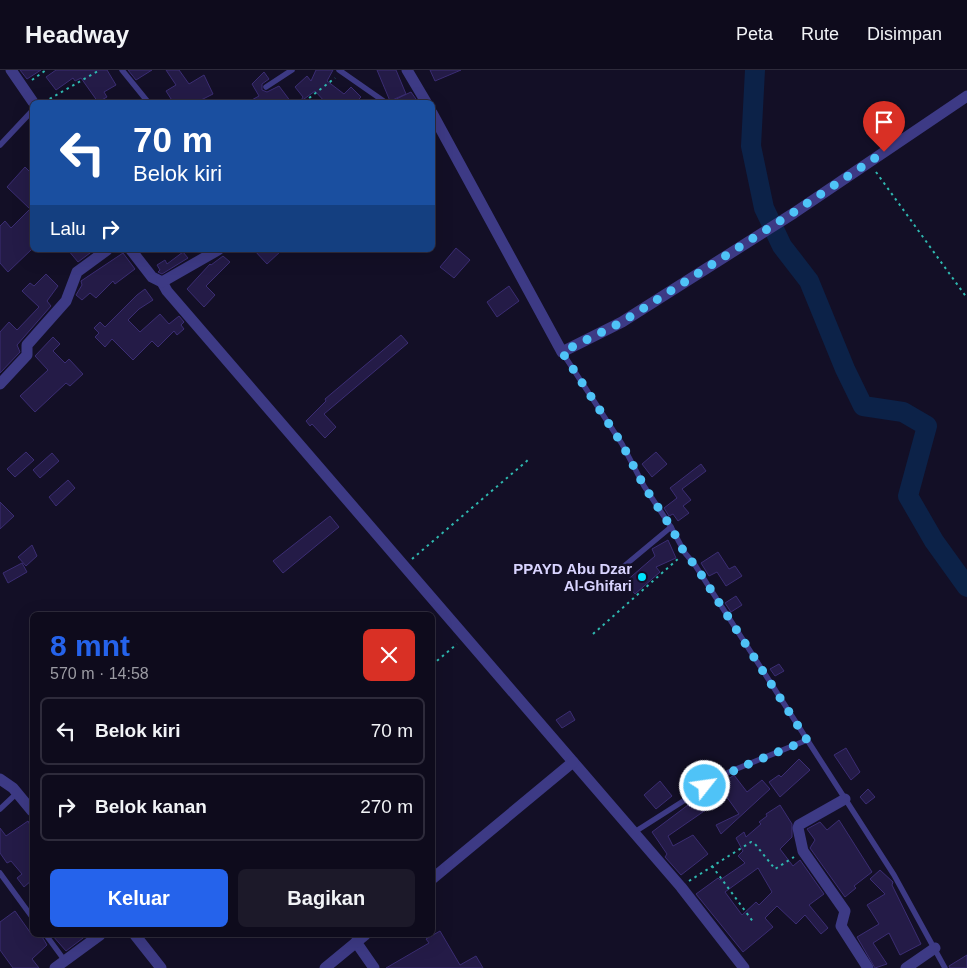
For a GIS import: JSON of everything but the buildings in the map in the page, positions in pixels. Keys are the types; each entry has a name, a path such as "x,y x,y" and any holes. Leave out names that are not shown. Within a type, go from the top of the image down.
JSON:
{"street":[{"path":"11,70 32,100"},
{"path":"407,70 425,100"},
{"path":"436,127 518,268 562,352 622,322 779,222 967,96"},
{"path":"0,384 27,355 26,345 35,333 66,301 78,272 104,252"},
{"path":"132,252 152,277 162,282 173,298 681,887 744,968"},
{"path":"162,282 214,252"},
{"path":"435,877 573,762"},
{"path":"0,779 17,793 30,809"},
{"path":"843,800 798,826 803,851 845,911 842,926 868,968"},
{"path":"55,968 97,937"},
{"path":"137,937 161,968"},
{"path":"324,968 361,938 374,968"},
{"path":"906,968 935,948"}],"lane":[{"path":"122,70 146,100"},
{"path":"266,87 292,70"},
{"path":"341,71 382,100"},
{"path":"0,146 30,113"},
{"path":"562,352 622,444 644,486 671,527 685,554 695,565 807,740 843,800 894,875 945,968"},
{"path":"623,567 671,527"},
{"path":"633,833 729,772 807,740"},
{"path":"0,809 17,793"},
{"path":"0,873 30,914"},
{"path":"48,937 66,961"}],"path":[{"path":"23,86 46,70"},
{"path":"48,100 100,70"},
{"path":"306,100 341,71"},
{"path":"869,162 967,298"},
{"path":"404,566 528,460"},
{"path":"593,634 685,554"},
{"path":"435,662 466,636"},
{"path":"681,887 751,842 755,844 775,869 803,851"},
{"path":"712,866 754,922"}],"waterway":[{"path":"755,70 751,146 764,208 782,246 809,281 845,369 863,406 903,412 927,426 908,496 934,541 967,587"}],"place":[{"name":"PPAYD Abu Dzar Al-Ghifari","path":"642,577"}],"route":[{"path":"705,786 729,772 807,740 695,565 685,554 671,527 644,486 622,444 562,352 622,322 884,152"}]}
